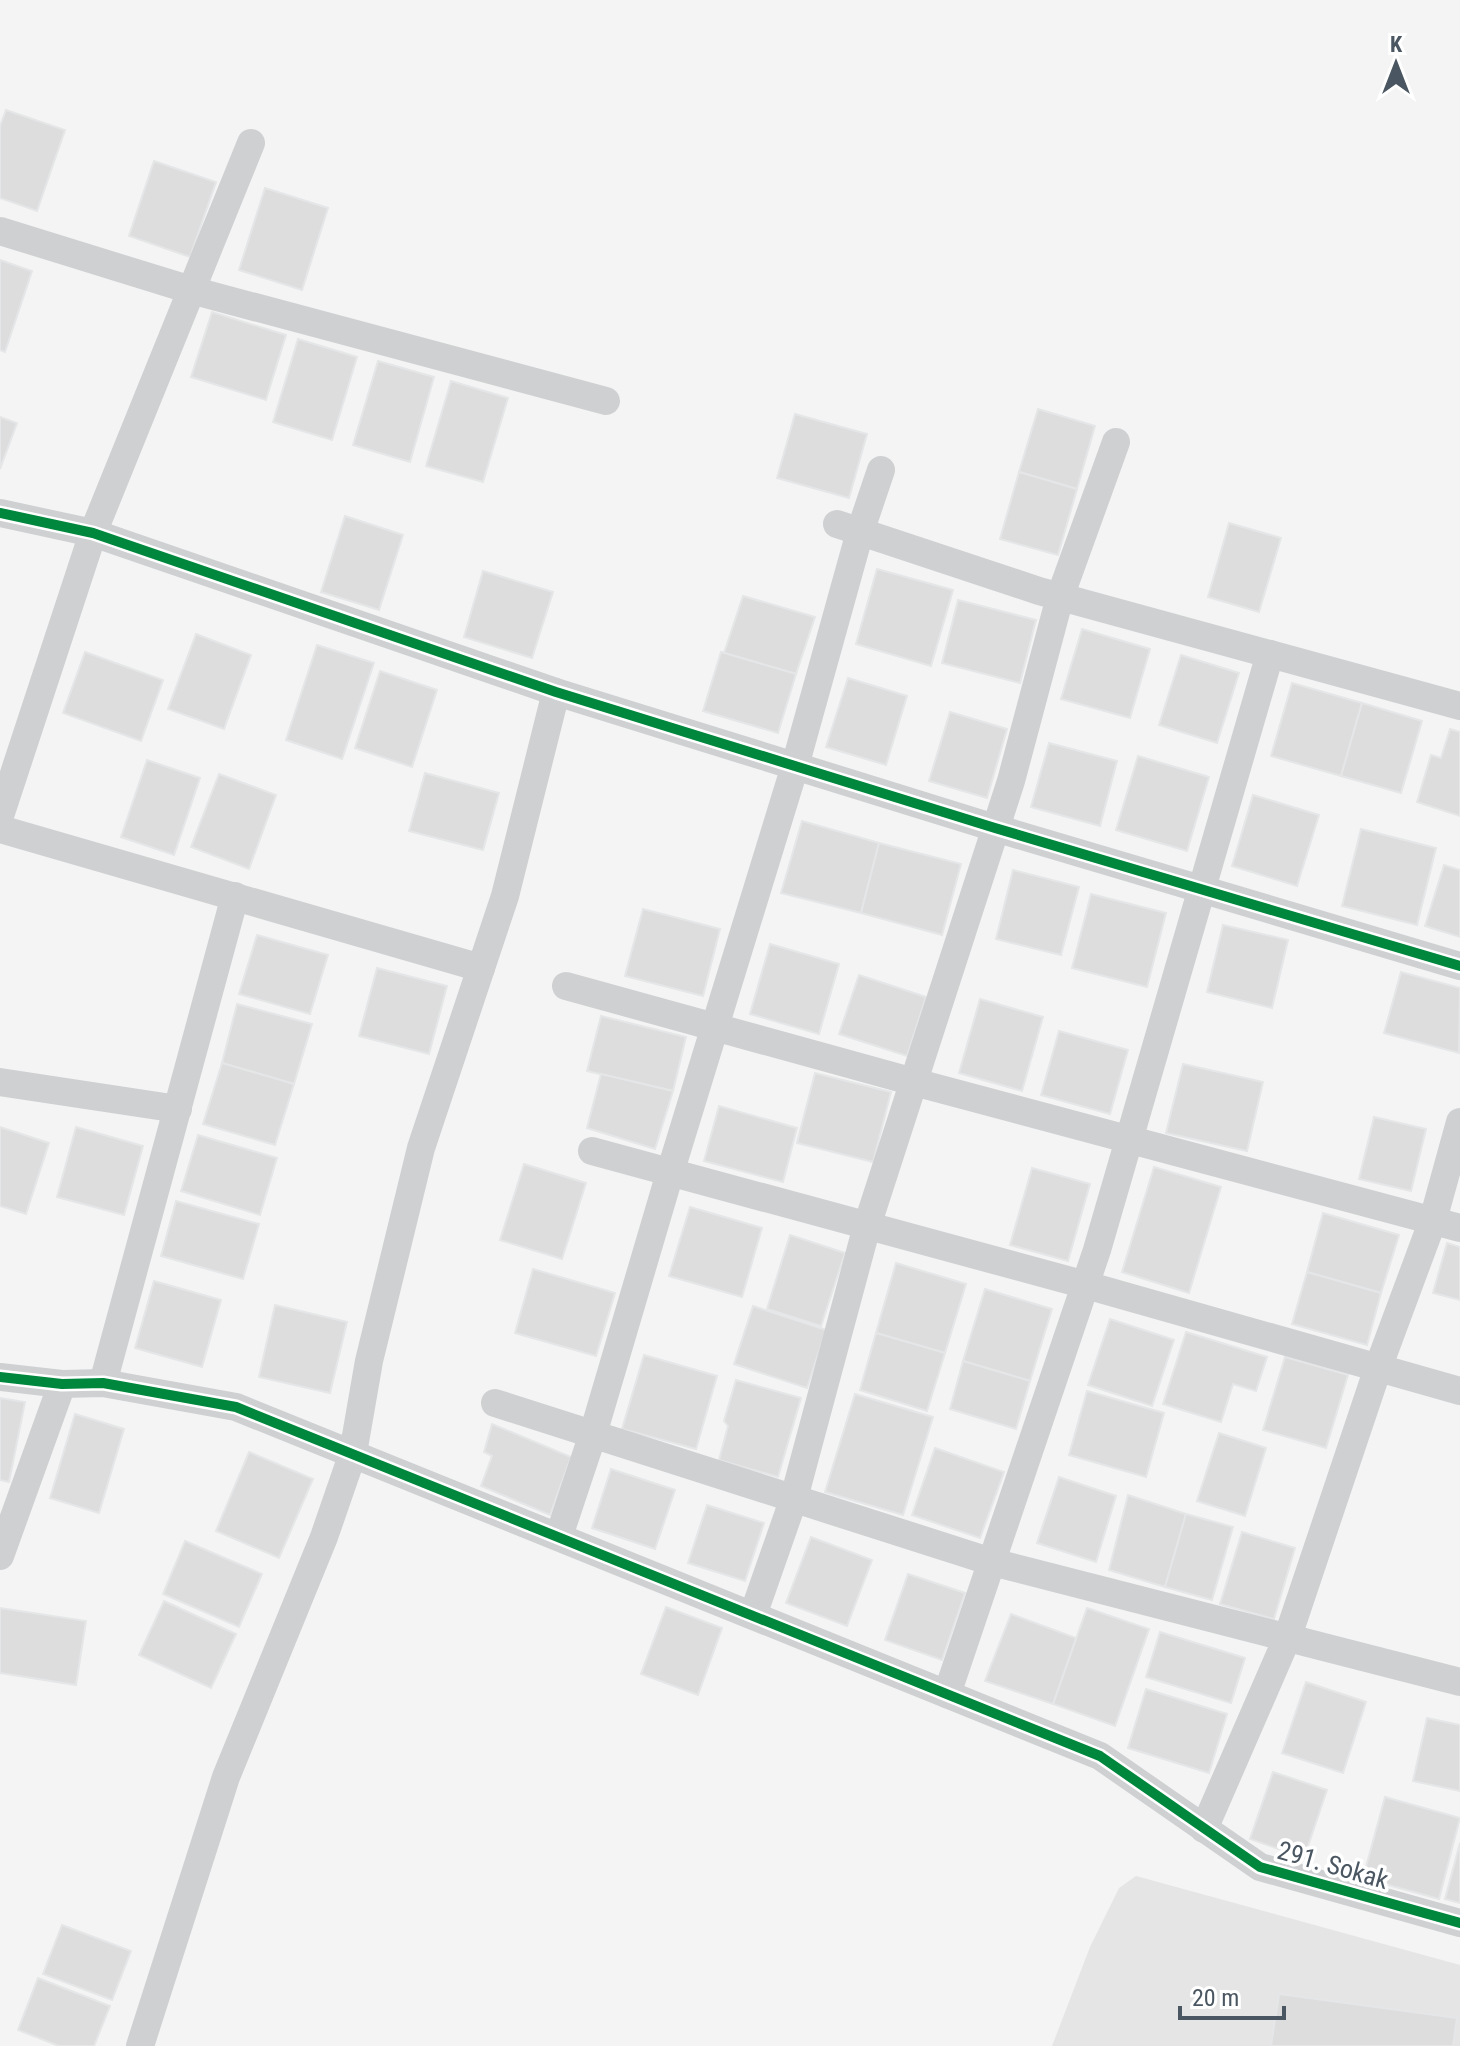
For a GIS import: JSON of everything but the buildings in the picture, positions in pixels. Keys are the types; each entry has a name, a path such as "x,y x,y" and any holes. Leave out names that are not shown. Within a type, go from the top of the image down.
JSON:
{"street":[{"path":"0,816 93,533 251,143"},
{"path":"0,231 191,290 606,401"},
{"path":"753,1615 794,1498 867,1226 1011,781 1060,597 1116,442"},
{"path":"559,1536 593,1434 795,766 849,528 881,470"},
{"path":"0,513 93,533 556,692 1202,891 1460,966"},
{"path":"849,528 1060,597 1460,706"},
{"path":"947,1694 1086,1285 1270,654"},
{"path":"140,2046 226,1777 324,1537 353,1453 369,1361 421,1148 505,896 556,692"},
{"path":"0,829 481,968"},
{"path":"103,1383 235,896"},
{"path":"566,986 1447,1224"},
{"path":"0,1082 178,1109"},
{"path":"1204,1829 1288,1636 1378,1368 1447,1224 1460,1122"},
{"path":"592,1151 1086,1285 1460,1391"},
{"name":"291. Sokak","path":"0,1377 62,1384 103,1383 236,1407 1100,1756 1260,1867 1460,1923"},
{"path":"0,1556 62,1384"},
{"path":"495,1403 992,1562 1460,1682"}],"shaded area":[{"path":"1136,1876 1460,1965 1460,2046 1052,2046 1090,1947 1119,1888"}],"cycle path":[{"path":"0,513 93,533 556,692 995,828 1460,966"},
{"path":"0,1377 62,1384 103,1383 236,1407 1100,1756 1260,1867 1460,1923"}]}
